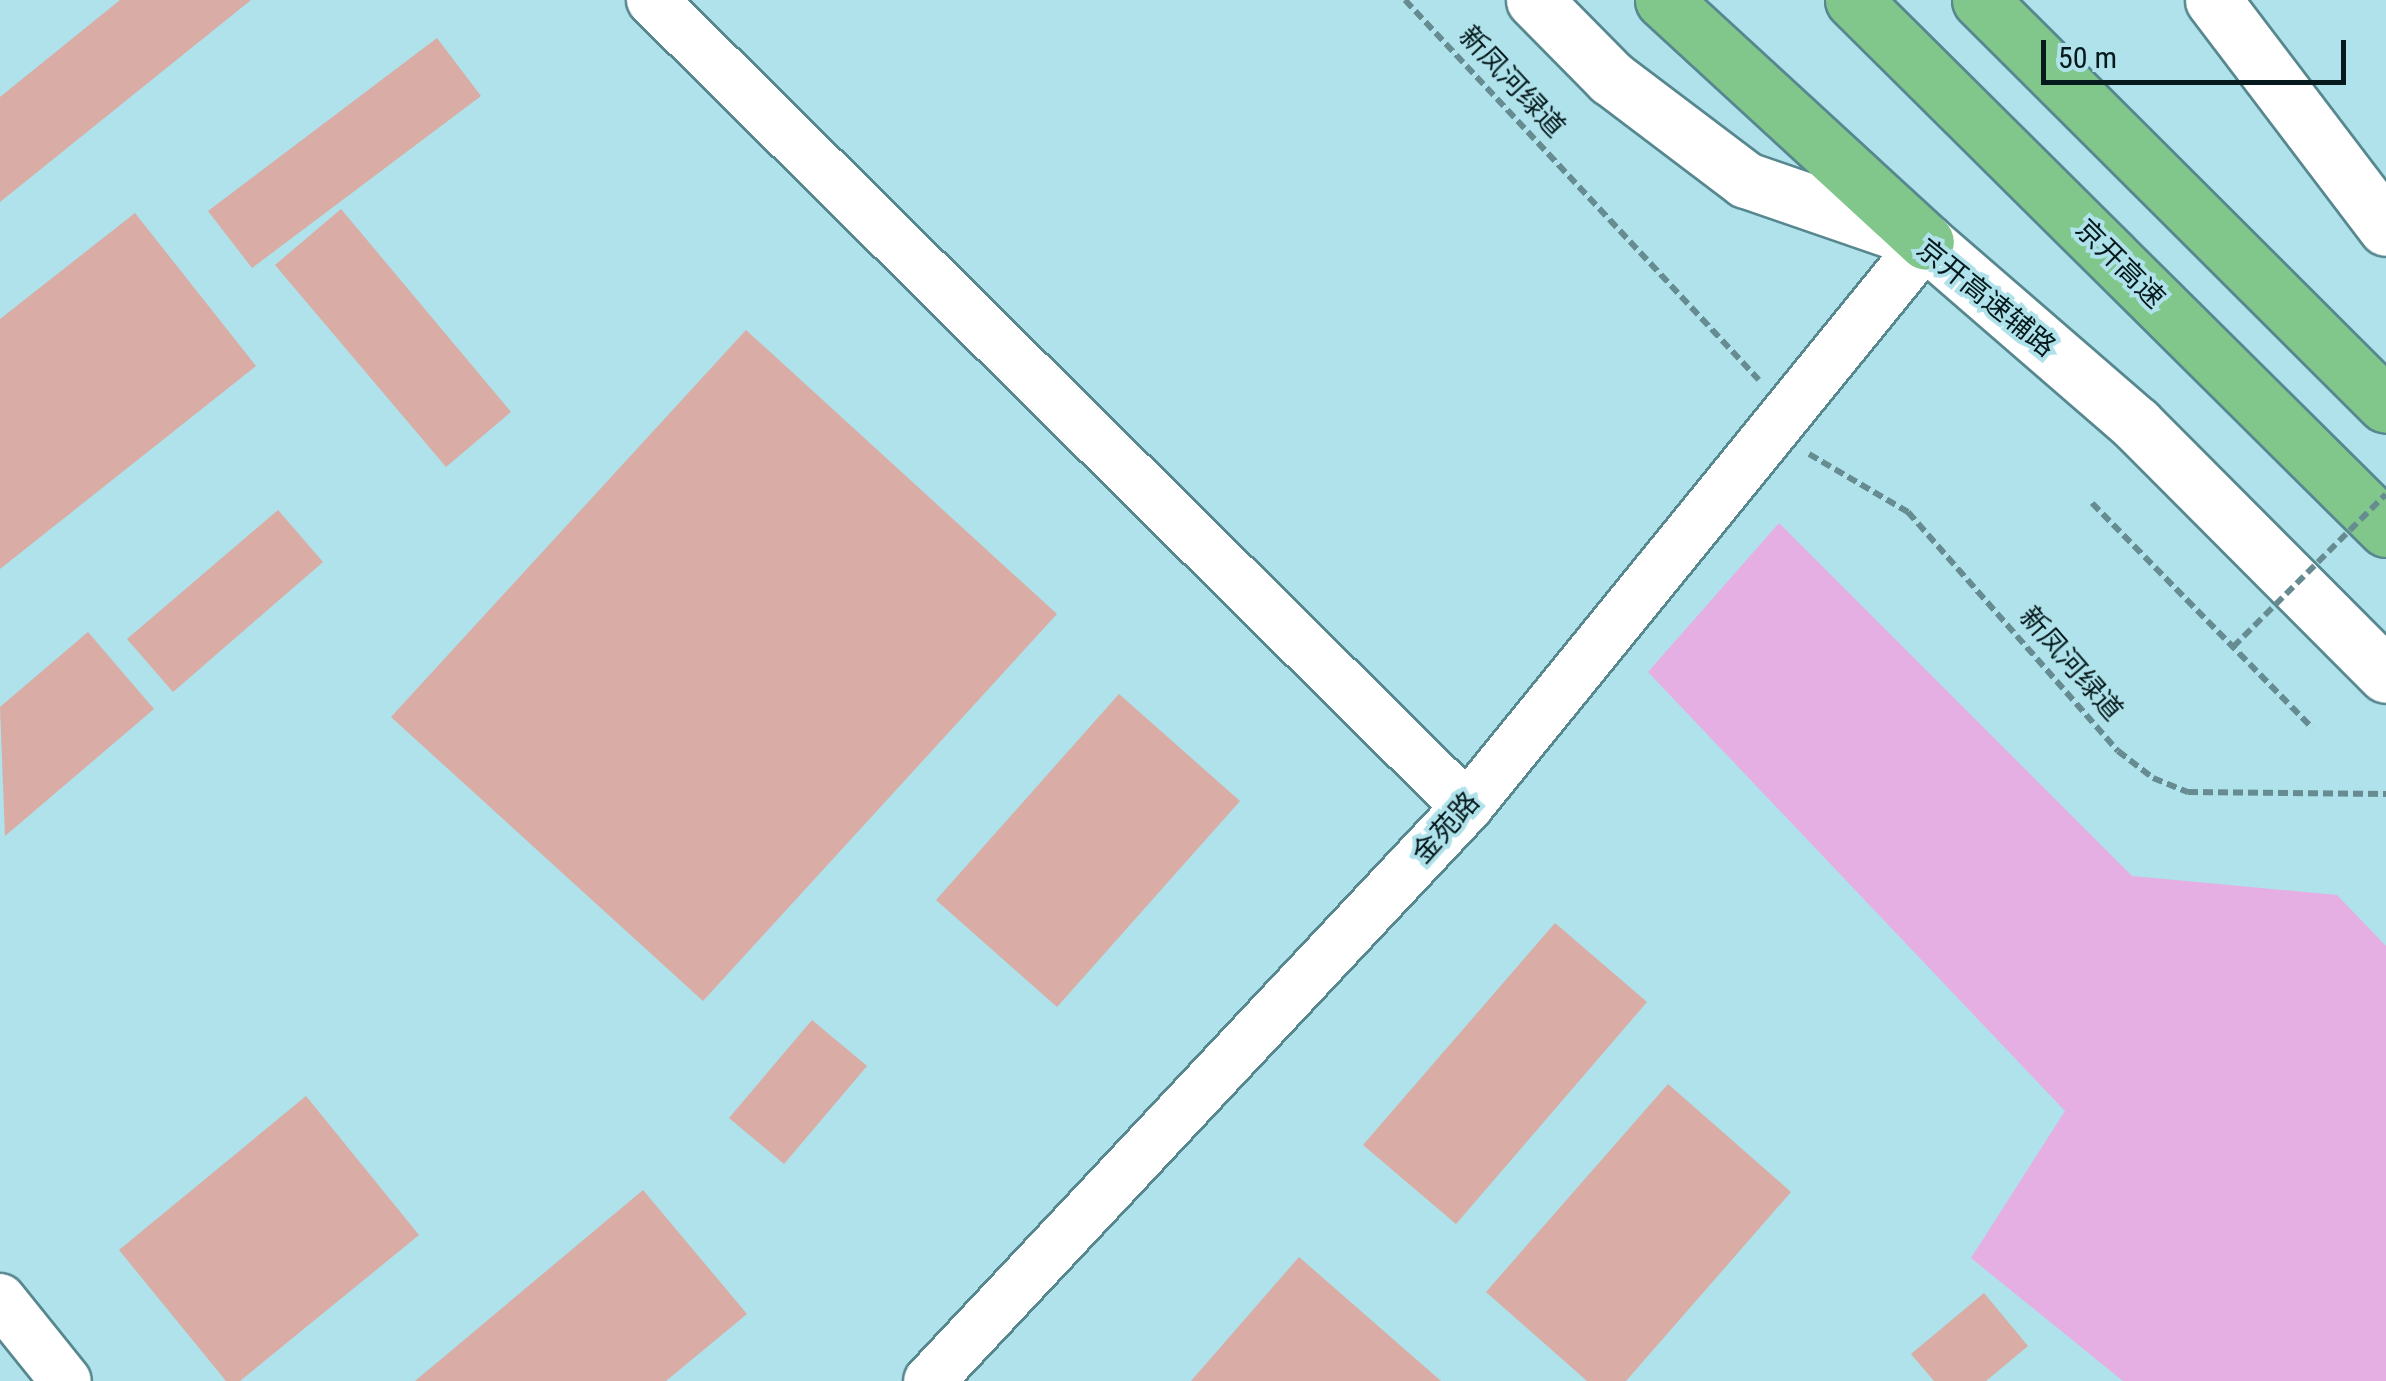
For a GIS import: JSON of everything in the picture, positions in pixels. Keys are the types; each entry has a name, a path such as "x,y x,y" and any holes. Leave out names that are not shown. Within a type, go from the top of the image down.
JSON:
{"highway":[{"path":"1664,0 1926,242"},
{"name":"京开高速","path":"1854,0 2386,529"},
{"path":"1980,0 2386,405"}],"main road":[{"name":"京开高速辅路","path":"1534,0 1611,78 1746,180 1926,242 2136,424 2386,676"},
{"path":"2212,0 2386,228"}],"street":[{"path":"652,0 1467,807"},
{"name":"金苑路","path":"929,1381 1467,807 1782,425 1926,242"},
{"path":"0,1299 66,1381"}],"path":[{"name":"新凤河绿道","path":"1405,0 1782,425 1908,512 2118,751 2152,778 2188,792 2386,794"},
{"path":"2233,647 2386,494"},
{"path":"2092,504 2312,728"}],"shaded area":[{"path":"1779,523 2132,876 2337,895 2386,946 2386,1381 2123,1381 1971,1258 2065,1111 1648,672"}],"building":[{"path":"120,0 251,0 0,202 0,97"},
{"path":"437,38 481,96 252,268 208,211"},
{"path":"341,209 511,412 446,467 275,265"},
{"path":"135,213 256,366 0,569 0,319"},
{"path":"746,330 1057,614 703,1001 391,717"},
{"path":"278,510 323,562 173,692 127,639"},
{"path":"88,632 154,709 5,836 0,707"},
{"path":"1119,694 1240,801 1057,1007 936,900"},
{"path":"1555,923 1647,1002 1456,1224 1363,1145"},
{"path":"812,1020 867,1066 784,1164 729,1118"},
{"path":"1668,1084 1791,1192 1626,1381 1587,1381 1486,1292"},
{"path":"306,1096 419,1235 240,1381 226,1381 119,1250"},
{"path":"643,1190 747,1314 666,1381 415,1381"},
{"path":"1299,1257 1441,1381 1191,1381"},
{"path":"1984,1293 2028,1346 1986,1381 1934,1381 1911,1354"}]}
